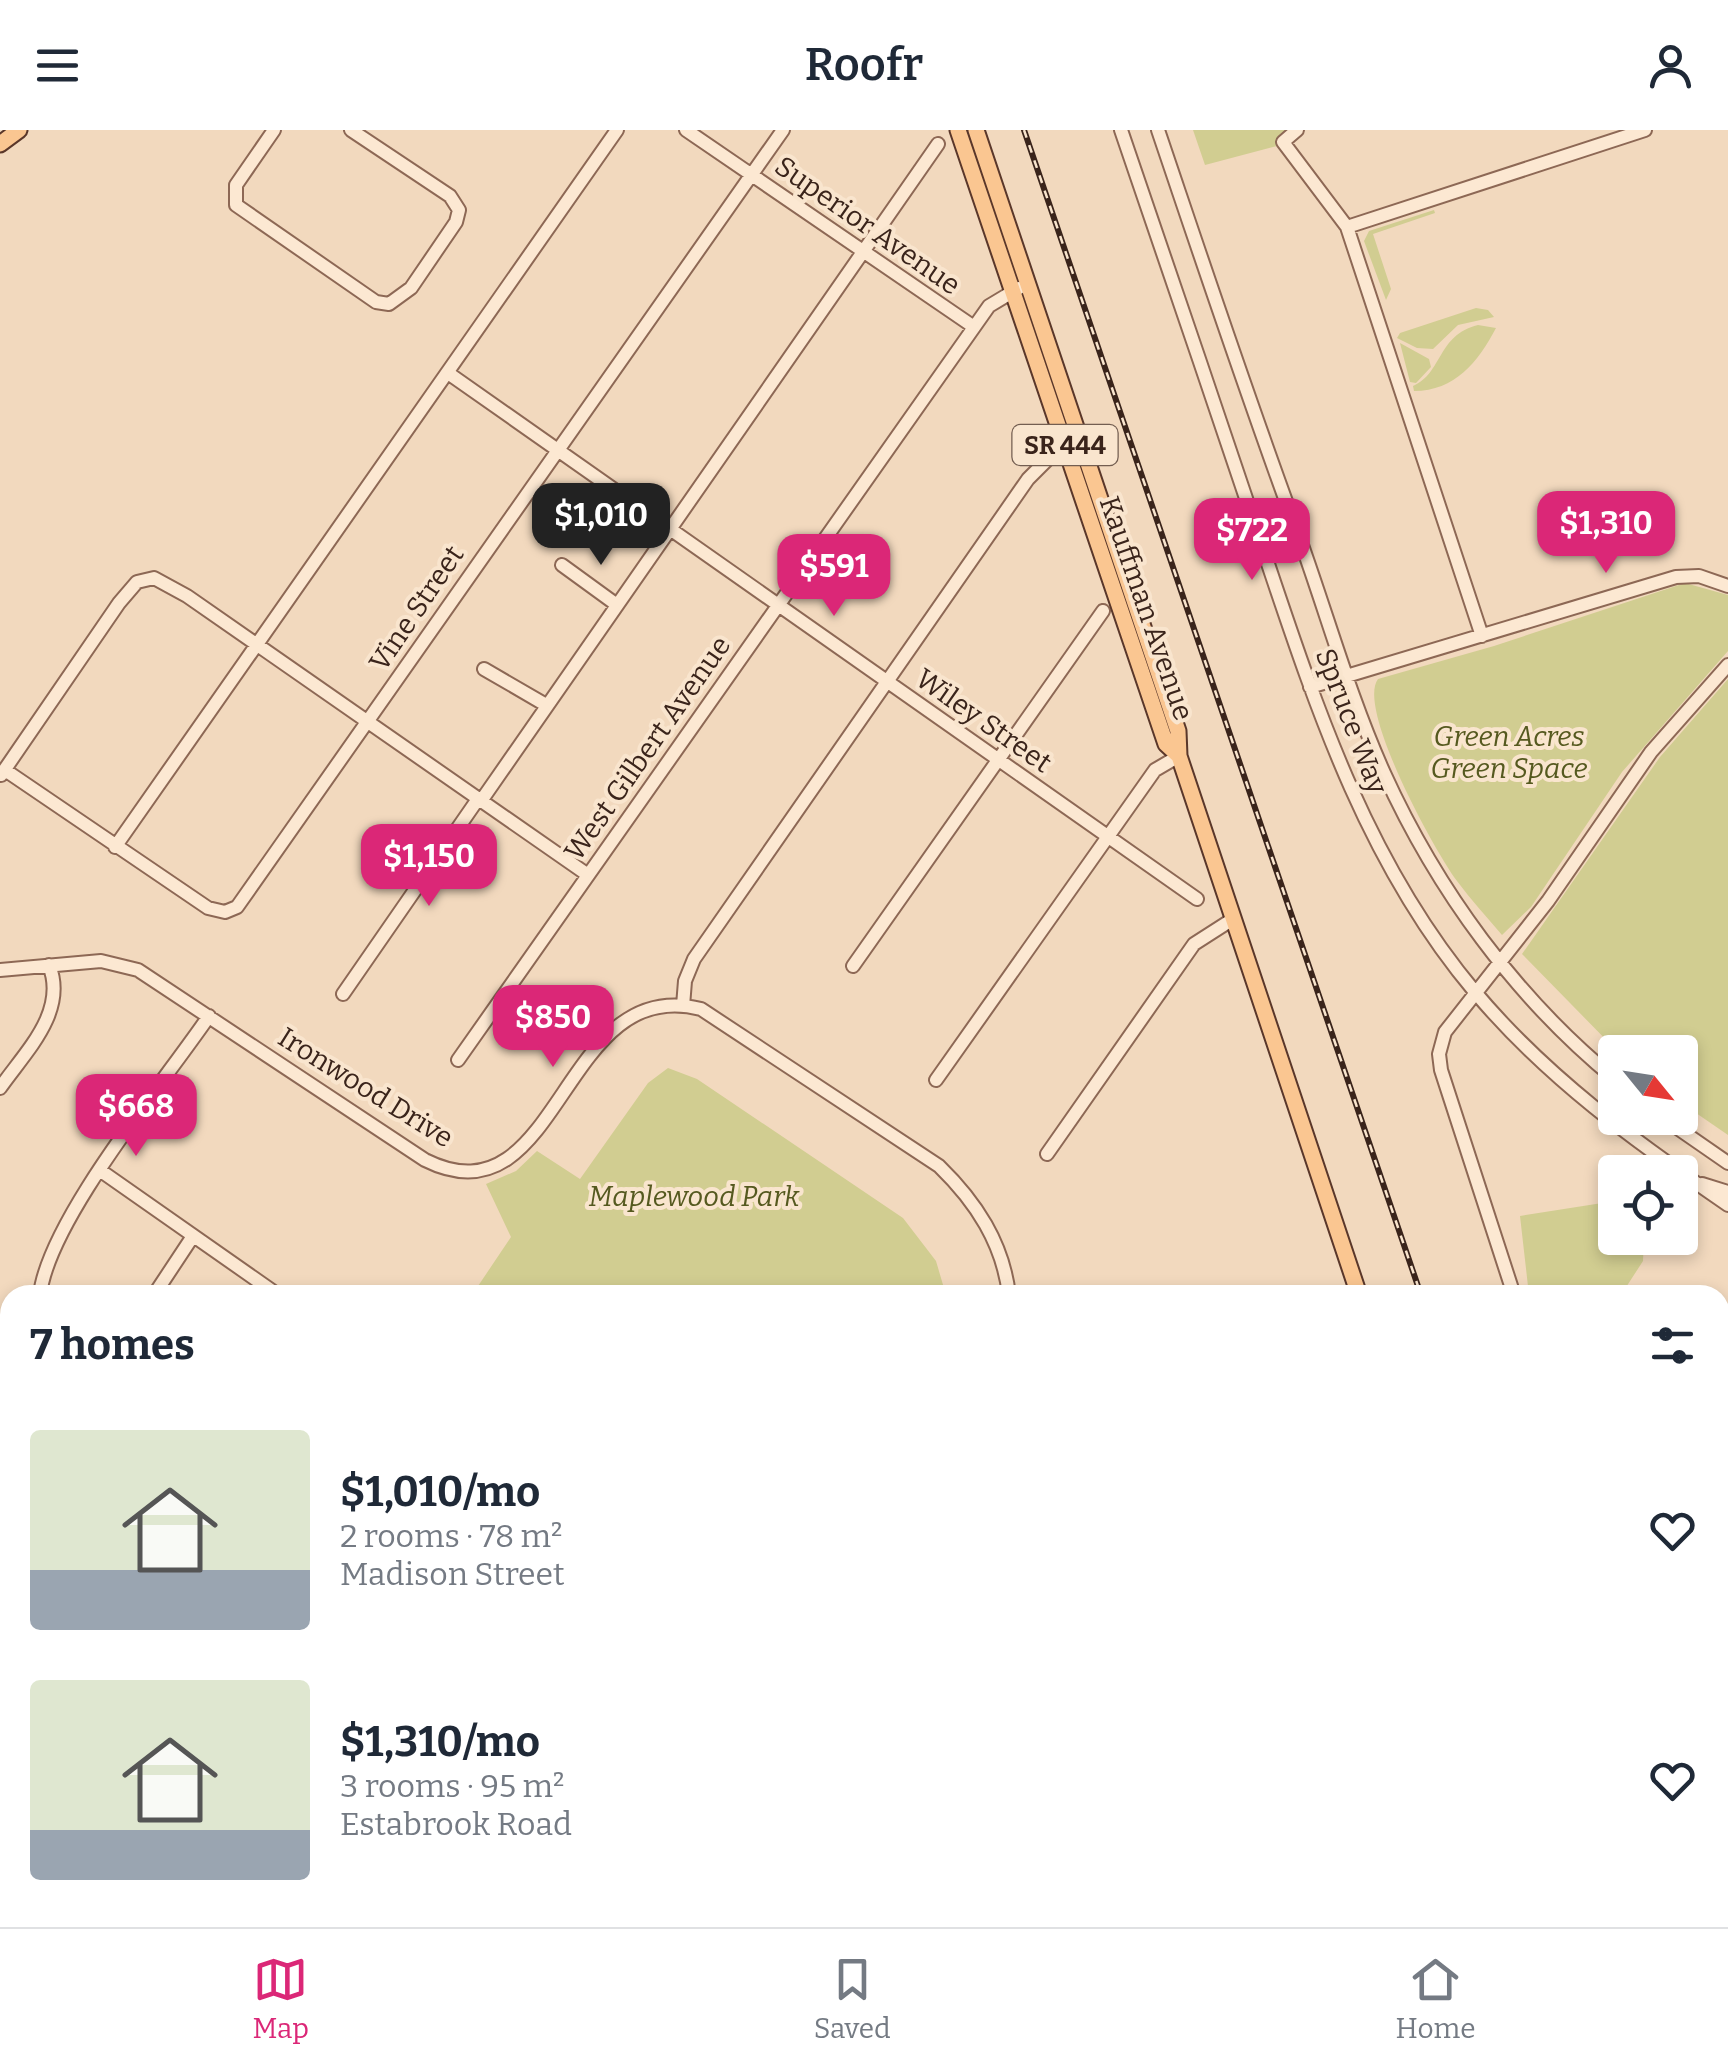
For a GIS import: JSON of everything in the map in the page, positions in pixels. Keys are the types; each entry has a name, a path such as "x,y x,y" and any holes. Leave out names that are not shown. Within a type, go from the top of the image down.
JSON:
{"main road":[{"path":"0,144 19,130"},
{"name":"Kauffman Avenue","path":"958,130 1012,290 1074,444 1178,731 1179,756 1356,1285"},
{"name":"Kauffman Avenue","path":"976,130 1028,284 1074,444"}],"street":[{"path":"274,130 236,185 234,198 240,210 376,302 389,304 410,288 456,222 458,206 450,196 352,130"},
{"path":"588,875 257,644 158,579 137,582 124,598 2,774 115,847 257,644 448,374 617,130"},
{"name":"Superior Avenue","path":"686,130 974,327"},
{"name":"Vine Street","path":"115,847 208,908 225,912 242,903 783,130"},
{"name":"Spruce Way","path":"1121,130 1310,688 1350,791 1388,866 1474,991 1576,1095 1657,1155"},
{"name":"Spruce Way","path":"1158,130 1346,676 1384,772 1454,899 1545,1014 1598,1063"},
{"path":"1297,130 1283,142 1347,227 1482,636"},
{"path":"1347,227 1645,130"},
{"path":"343,994 938,144"},
{"name":"West Gilbert Avenue","path":"458,1060 989,306 1028,284"},
{"name":"Wiley Street","path":"448,374 1196,899"},
{"path":"1006,1285 998,1251 984,1221 962,1188 939,1166 718,1016 683,1006 685,981 694,959 1028,480 1074,444"},
{"path":"562,566 616,605"},
{"path":"1310,688 1676,577 1699,576 1728,586"},
{"path":"853,966 1103,611"},
{"path":"1511,1285 1441,1070 1439,1054 1445,1032 1548,901 1651,752 1728,664"},
{"path":"484,669 546,705"},
{"path":"936,1080 1155,770 1179,756"},
{"path":"1047,1154 1194,944 1233,919"},
{"name":"Ironwood Drive","path":"0,970 101,961 126,966 210,1016 425,1160 466,1171 497,1165 524,1148 600,1041 617,1025 649,1009 683,1006"},
{"path":"0,1088 52,1008 55,986 49,966"},
{"path":"42,1285 60,1232 210,1016"},
{"path":"1689,1135 1728,1162"},
{"path":"102,1171 264,1285"},
{"path":"1698,1183 1728,1192"},
{"name":"Spruce Way","path":"1698,1185 1728,1205"},
{"path":"161,1285 193,1236"}],"green space":[{"path":"1193,130 1289,130 1277,146 1205,165"},
{"path":"1434,210 1435,213 1373,234 1391,289 1386,300 1364,241 1369,231"},
{"path":"1476,308 1488,310 1494,317 1458,325 1433,349 1417,348 1397,338 1400,333"},
{"path":"1478,325 1496,328 1473,363 1442,386 1414,391 1413,386 1430,372 1447,345"},
{"path":"1400,343 1429,359 1431,367 1416,383 1410,382"},
{"name":"Green Acres Green Space","path":"1685,583 1728,595 1728,651 1622,772 1531,907 1502,935 1446,865 1401,780 1378,719 1374,695 1378,679 1494,646"},
{"name":"Green Acres Green Space","path":"1728,679 1728,1135 1698,1114 1698,1035 1601,1035 1522,954 1660,757"},
{"name":"Maplewood Park","path":"668,1068 697,1079 903,1218 936,1261 943,1285 479,1285 511,1237 486,1184 516,1171 537,1151 580,1179 648,1083"},
{"path":"1598,1204 1598,1255 1643,1255 1627,1285 1528,1285 1520,1216"}],"railway":[{"path":"1024,130 1418,1285"}]}
